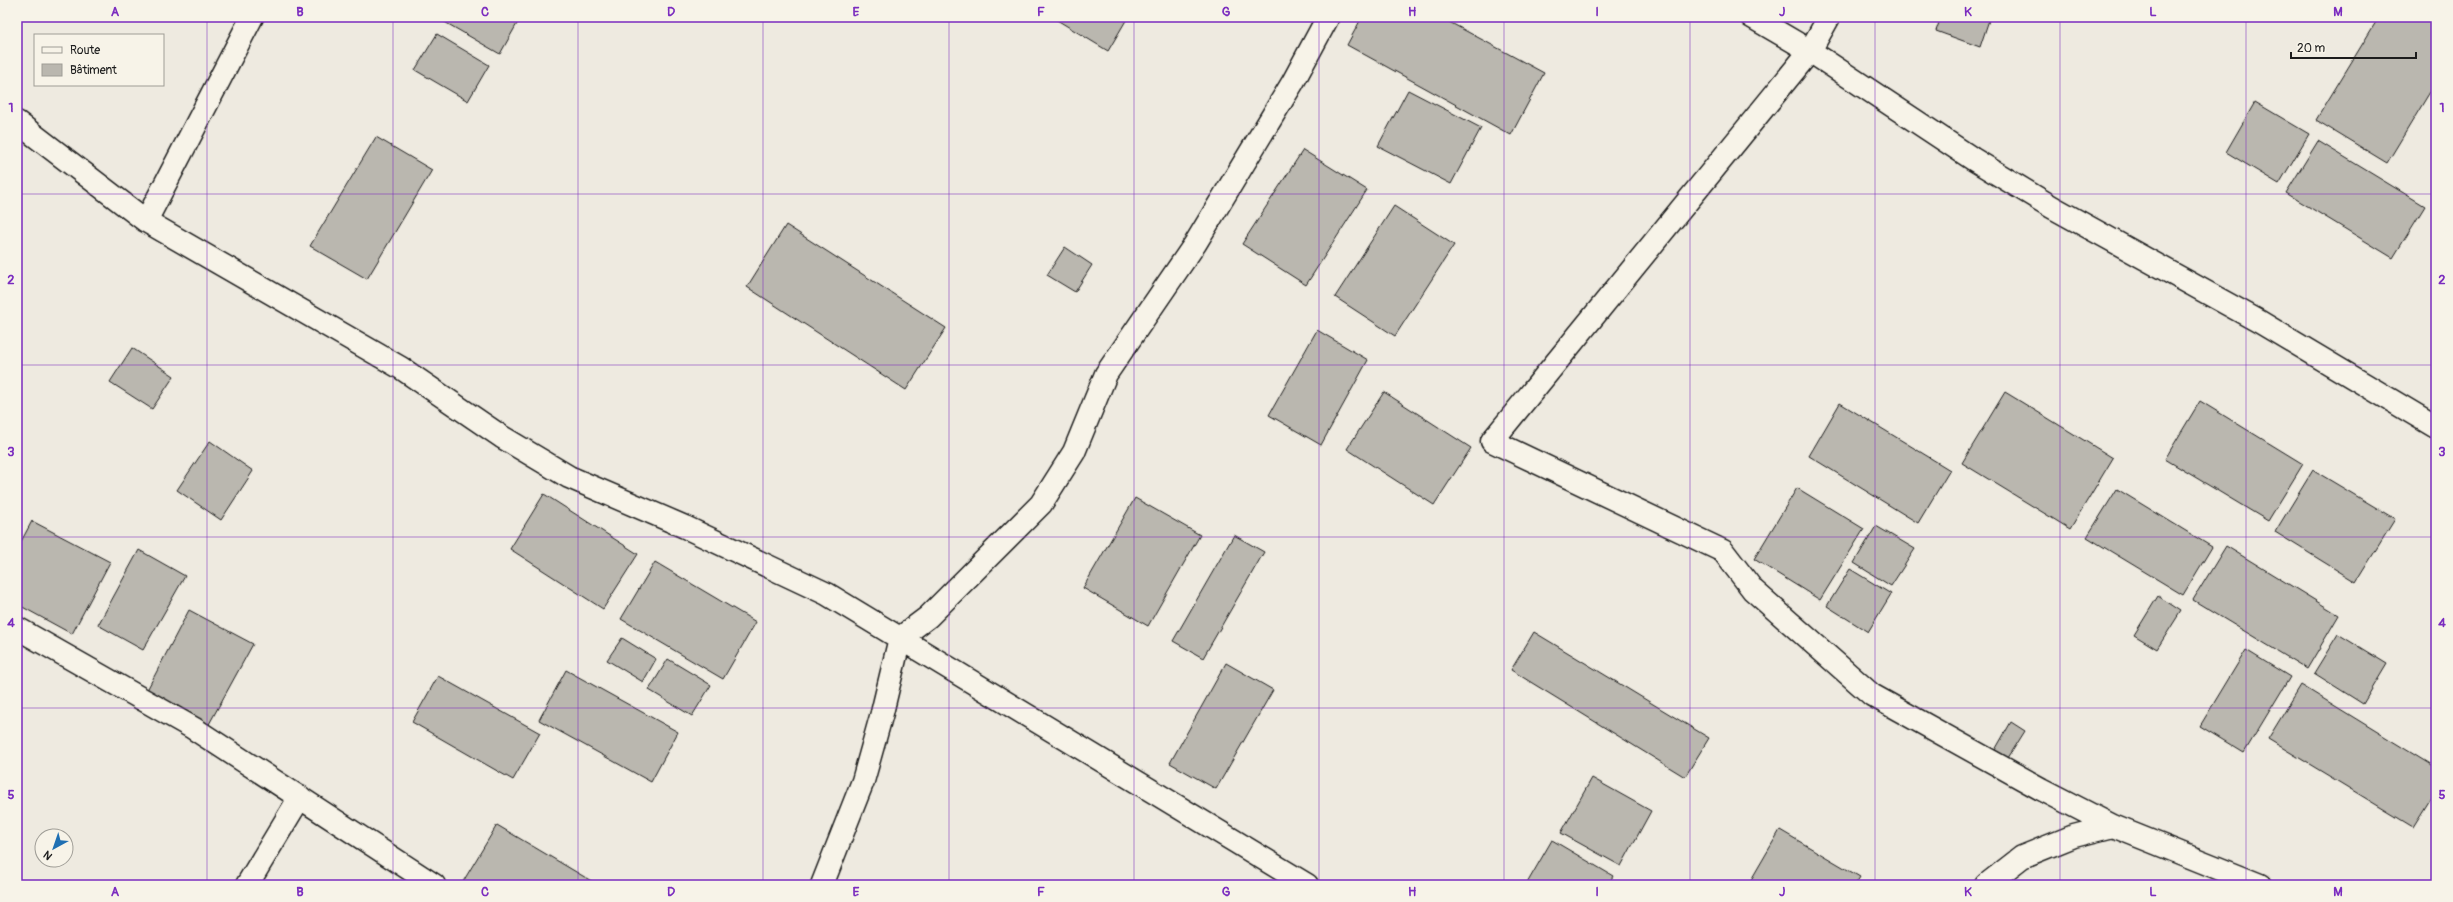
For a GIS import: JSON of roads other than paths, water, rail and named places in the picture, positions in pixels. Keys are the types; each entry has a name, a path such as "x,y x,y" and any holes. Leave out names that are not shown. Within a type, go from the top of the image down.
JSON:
{"street":[{"path":"146,222 252,17"},
{"path":"822,885 863,781 882,714 900,638 928,618 1041,504 1074,452 1106,374 1195,244 1293,82 1328,17"},
{"path":"1752,17 1810,51 1973,159 2052,207 2260,322 2436,427"},
{"path":"1829,17 1810,51 1492,441 1723,551 1753,590 1872,695 2041,789 2113,826 2260,885"},
{"path":"17,122 146,222 401,368 502,437 568,477 685,527 827,594 1307,885"},
{"path":"17,628 193,728 434,885"},
{"path":"247,885 300,797"},
{"path":"1986,885 2022,857 2074,836 2113,826"}]}
